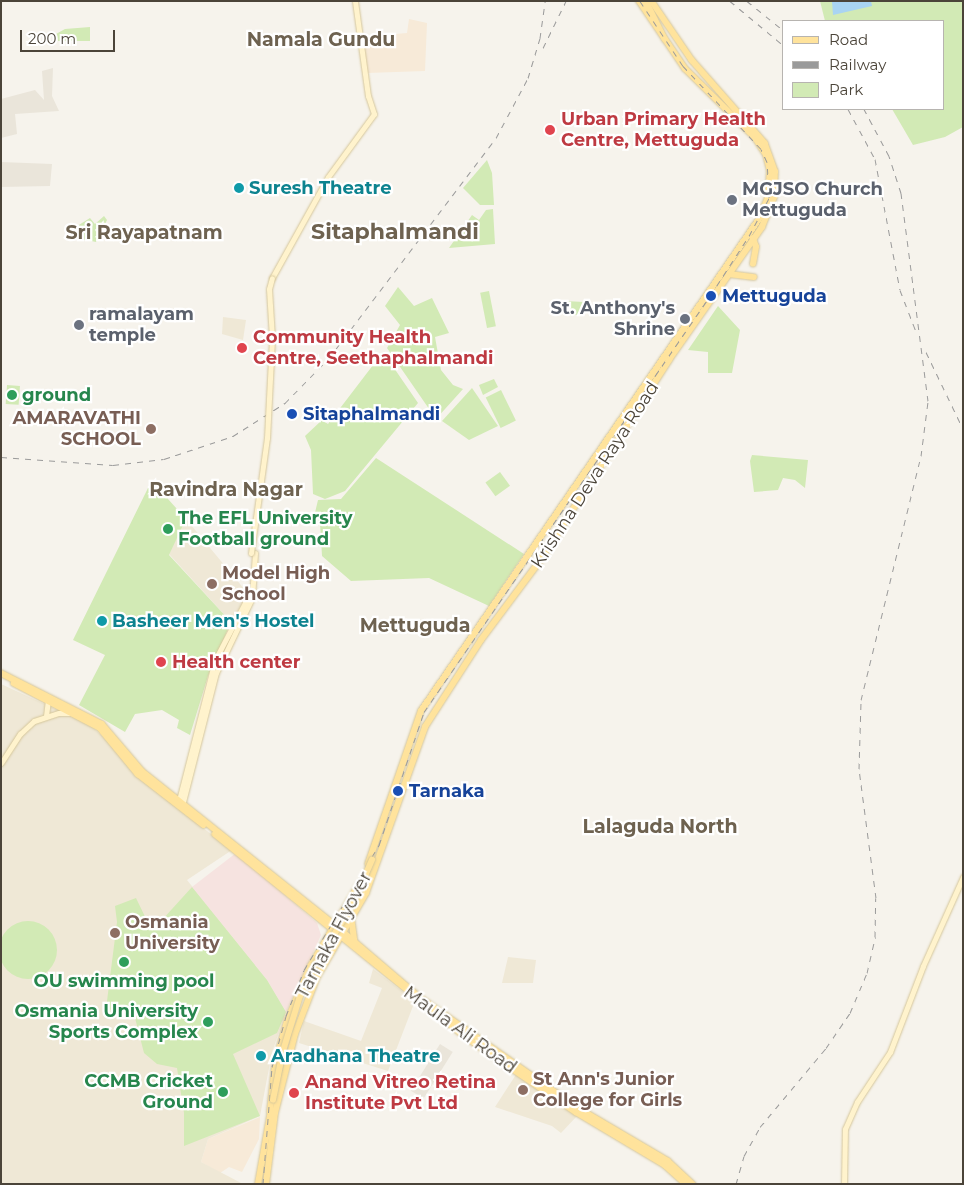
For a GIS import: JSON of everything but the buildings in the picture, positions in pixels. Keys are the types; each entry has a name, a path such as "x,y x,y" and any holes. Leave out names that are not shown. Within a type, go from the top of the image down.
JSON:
{"main road":[{"path":"180,804 216,660 248,598 268,439 272,338 269,289 280,258 328,177 374,114 368,96 355,1"},
{"name":"Krishna Deva Raya Road","path":"273,1112 275,1065 287,1021 310,967 326,940 331,927 342,915 376,846 411,731 446,673 503,594 620,417 759,219 768,198 770,171 766,155 755,138 693,77 666,43 639,1"},
{"name":"Krishna Deva Raya Road","path":"646,1 657,18 666,43"},
{"name":"Krishna Deva Raya Road","path":"273,1112 304,1009 317,977 352,920 383,849 422,733 454,680 511,599 762,227 774,197 772,160 760,138 700,70 651,1"},
{"path":"693,77 700,70"},
{"path":"700,83 706,77"},
{"path":"753,239 756,250 753,264"},
{"path":"729,274 754,277"},
{"path":"620,417 628,423"},
{"path":"503,594 511,599"},
{"path":"1,673 78,714"},
{"path":"446,673 454,680"},
{"path":"1,677 107,728 137,766 180,804 342,936"},
{"path":"46,716 48,700"},
{"path":"1,762 28,726 46,716 78,714"},
{"path":"180,804 326,918 331,927"},
{"name":"Tarnaka Flyover","path":"374,861 376,846"},
{"name":"Tarnaka Flyover","path":"273,1112 285,1051 302,997 317,966 355,907 374,861 383,849"},
{"path":"844,1184 845,1129 856,1102 890,1052 923,966 963,877"},
{"path":"326,918 342,915"},
{"path":"352,920 355,943"},
{"name":"Maula Ali Road","path":"342,936 355,943 457,1025 553,1093"},
{"name":"Maula Ali Road","path":"342,936 416,1000 621,1138"},
{"path":"258,1184 273,1112"},
{"path":"266,1184 273,1112"},
{"path":"621,1138 665,1165 686,1184"},
{"path":"621,1138 668,1161 693,1184"}],"shaded area":[{"path":"409,19 427,23 425,71 367,73 362,37 407,33"},
{"path":"53,68 52,96 59,111 15,114 17,134 1,138 1,99 35,90 44,100 42,71"},
{"path":"1,162 52,164 50,186 1,187"},
{"path":"223,317 246,320 243,340 222,334"},
{"path":"186,519 245,590 243,602 231,622 169,554"},
{"name":"Osmania University","path":"1,684 90,725 190,818 232,850 187,880 267,980 286,1012 272,1052 260,1116 208,1139 201,1162 243,1184 1,1184"},
{"path":"236,853 317,923 321,935 286,1012 267,980 192,887"},
{"path":"508,957 536,960 533,983 502,983"},
{"path":"373,969 415,1001 388,1071 299,1043 304,1021 361,1041 382,988 369,983"},
{"path":"440,1044 453,1052 424,1099 411,1091"},
{"name":"St Ann's Junior College for Girls","path":"517,1073 577,1116 561,1133 552,1126 495,1107"},
{"path":"260,1117 259,1139 242,1172 229,1167 220,1173 201,1162 208,1139"}],"green space":[{"path":"820,1 963,1 963,127 945,137 913,145 893,110 944,110 944,20 825,20"},
{"path":"90,27 90,41 58,41 56,34 65,29"},
{"path":"487,160 492,173 494,205 480,205 463,188"},
{"path":"493,209 495,244 449,248 472,215 479,220 486,210"},
{"path":"104,216 107,220 96,242 77,238 74,228 90,218 95,224"},
{"path":"398,287 414,306 432,298 449,333 435,337 441,370 453,385 463,389 436,419 387,348 400,325 385,306"},
{"path":"489,291 496,326 487,328 480,293"},
{"path":"565,301 584,302 585,313 570,316"},
{"path":"718,306 740,330 732,373 708,373 708,352 688,350"},
{"path":"383,352 418,403 345,491 325,499 313,494 311,450 305,436 322,420 328,424"},
{"path":"494,379 498,387 483,395 479,385"},
{"name":"ground","path":"7,385 20,386 19,405 6,404"},
{"path":"472,388 498,426 469,440 442,421"},
{"path":"501,390 516,421 501,428 486,397"},
{"path":"752,455 808,460 805,488 795,480 783,478 778,490 754,492 750,461"},
{"path":"376,458 524,554 489,606 429,578 351,581 322,556 320,523 313,521 318,500 341,499"},
{"path":"500,472 510,486 495,496 485,483"},
{"path":"148,488 159,489 186,519 169,555 231,622 208,676 190,735 177,728 179,720 162,710 135,714 125,732 79,705 105,655 73,640"},
{"name":"Osmania University Sports Complex","path":"192,887 267,980 286,1012 277,1033 233,1054 260,1116 184,1146 184,1113 177,1068 157,1064 144,1053 134,1014 106,1009 117,922 115,906 136,898 152,931"},
{"path":"22,921 34,921 49,929 57,944 57,956 49,971 34,979 22,979 7,971 -1,956 -1,944 7,929"}],"water":[{"path":"832,1 871,1 872,6 833,15"}],"railway":[{"path":"1,457 113,465 164,459 233,436 285,403 329,358 496,138 528,78 540,38 545,1"},
{"path":"543,48 566,1"},
{"path":"263,1184 272,1067 286,1016 304,970 379,845 424,712 710,296 749,236 769,198 767,162 761,149 683,66 640,1"},
{"path":"730,1 782,44"},
{"path":"747,1 782,29"},
{"path":"849,110 875,159 900,290 917,334"},
{"path":"736,1184 744,1156 760,1127 826,1048 850,1013 867,973 875,937 876,898 859,769 861,700 921,456 928,401 901,193 889,156 865,110"},
{"path":"926,352 963,429"}],"place":[{"name":"Urban Primary Health Centre, Mettuguda","path":"550,130"},
{"name":"Suresh Theatre","path":"239,188"},
{"name":"MGJSO Church Mettuguda","path":"732,200"},
{"name":"Mettuguda","path":"711,296"},
{"name":"St. Anthony's Shrine","path":"685,319"},
{"name":"ramalayam temple","path":"79,325"},
{"name":"Community Health Centre, Seethaphalmandi","path":"242,348"},
{"name":"ground","path":"12,395"},
{"name":"Sitaphalmandi","path":"292,414"},
{"name":"AMARAVATHI SCHOOL","path":"151,429"},
{"name":"The EFL University Football ground","path":"168,529"},
{"name":"Model High School","path":"212,584"},
{"name":"Basheer Men's Hostel","path":"102,621"},
{"name":"Health center","path":"161,662"},
{"name":"Tarnaka","path":"398,791"},
{"name":"Osmania University","path":"115,933"},
{"name":"OU swimming pool","path":"124,962"},
{"name":"Osmania University Sports Complex","path":"208,1022"},
{"name":"Aradhana Theatre","path":"261,1056"},
{"name":"St Ann's Junior College for Girls","path":"523,1090"},
{"name":"CCMB Cricket Ground","path":"223,1092"},
{"name":"Anand Vitreo Retina Institute Pvt Ltd","path":"294,1093"}],"district":[{"name":"Namala Gundu","path":"321,40"},
{"name":"Sitaphalmandi","path":"395,232"},
{"name":"Sri Rayapatnam","path":"144,233"},
{"name":"Ravindra Nagar","path":"226,490"},
{"name":"Mettuguda","path":"415,626"},
{"name":"Lalaguda North","path":"660,827"}]}
